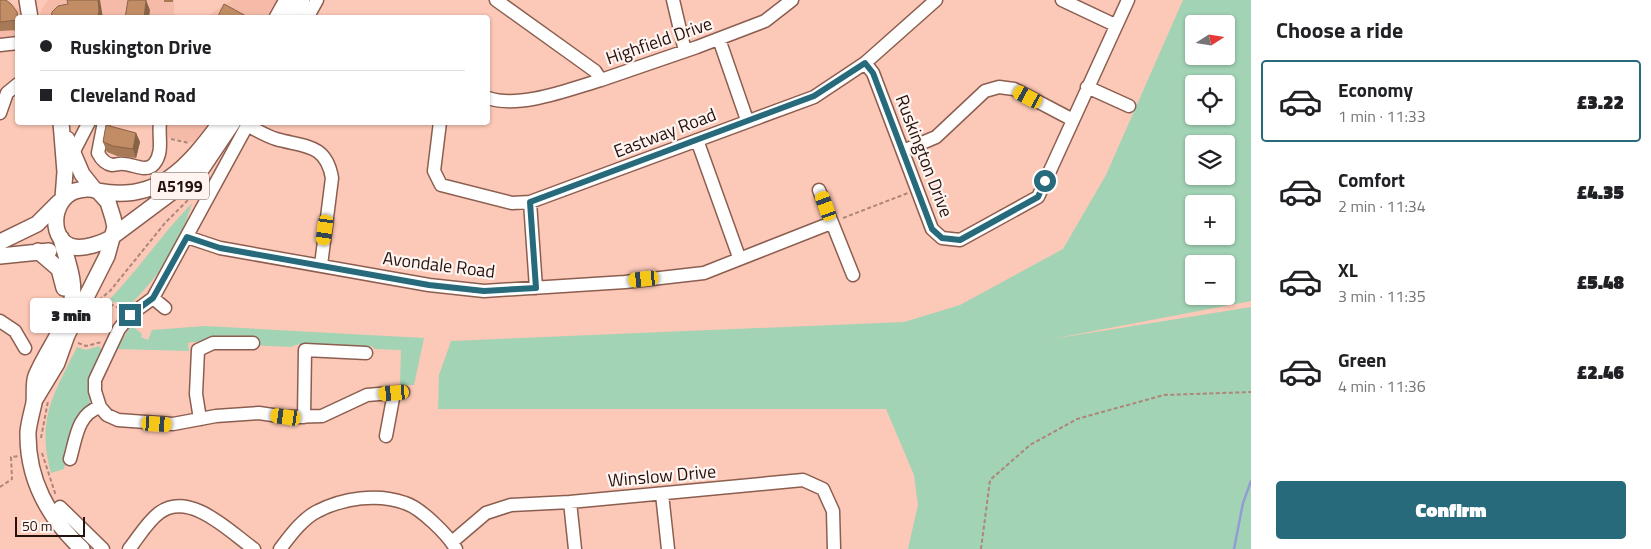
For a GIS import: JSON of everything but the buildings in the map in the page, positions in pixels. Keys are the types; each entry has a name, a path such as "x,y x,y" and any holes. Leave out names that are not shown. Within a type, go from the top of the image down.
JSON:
{"main road":[{"path":"27,0 30,15"},
{"path":"280,15 287,0"},
{"path":"294,15 302,0"},
{"name":"A5199","path":"96,190 126,195 138,193 166,180 190,162 218,125"},
{"name":"A5199","path":"112,237 200,171 242,125"},
{"path":"34,401 56,364 67,335 107,256 115,227 105,196 96,190 82,174 63,128"},
{"path":"63,128 61,200 56,216 66,245 72,283 71,304 35,379 34,401 28,431 35,452 37,486 50,515 62,530 82,549"},
{"path":"0,242 38,224 61,200 78,190 96,190"},
{"path":"0,256 66,245 97,244 112,237"},
{"path":"38,251 59,269 64,283 66,317"}],"street":[{"path":"308,15 317,0"},
{"name":"Highfield Drive","path":"496,0 595,71 601,80 719,39 764,21 792,0"},
{"path":"673,0 685,51"},
{"name":"Eastway Road","path":"440,125 434,171 441,186 512,203 530,202 814,96 865,63 936,0"},
{"path":"1062,0 1115,25"},
{"name":"Ruskington Drive","path":"865,63 873,73 932,229 942,238 960,240 1038,197 1128,0"},
{"path":"719,39 747,120"},
{"path":"0,45 15,43"},
{"path":"490,98 523,100 601,80"},
{"path":"0,113 7,94 15,87"},
{"path":"903,150 936,137 985,91 999,87 1014,89 1072,120"},
{"path":"1087,87 1129,106"},
{"path":"73,153 87,125"},
{"path":"103,125 98,153 104,161 113,165 123,163 146,168 152,166 157,159 161,146 161,131"},
{"path":"243,125 187,237 153,298 130,315 119,329 95,380 95,391 100,406 112,418 126,422 173,424 200,419 259,413 304,417 330,413 367,395 399,392 386,436"},
{"path":"245,125 274,139 313,148 322,154 330,165 332,178 321,265"},
{"path":"697,140 739,257"},
{"path":"820,190 853,275"},
{"path":"530,202 536,288"},
{"name":"Avondale Road","path":"187,237 220,248 429,285 484,291 704,273 739,257 832,223"},
{"path":"153,298 165,308"},
{"path":"0,321 15,331 25,348"},
{"path":"200,419 196,394 198,350 213,344 253,343"},
{"path":"304,417 305,350 366,353"},
{"path":"70,459 81,420 93,409 100,406"},
{"name":"Winslow Drive","path":"454,545 486,513 511,505 570,502 803,480 823,489 833,511 834,549"},
{"path":"662,494 668,549"},
{"path":"280,549 292,534 316,512 341,501 374,498 406,503 430,521 454,545"},
{"path":"570,502 575,549"},
{"path":"60,507 103,549"},
{"path":"129,549 159,513 174,507 189,507 202,512 254,549"}],"path":[{"path":"161,131 190,143"},
{"path":"130,315 110,304 94,304 110,291 165,223 202,187"},
{"path":"832,223 917,190"},
{"path":"76,342 86,346 99,342 111,346"},
{"path":"981,549 990,480 1030,445 1077,419 1122,405 1164,395 1251,392"},
{"path":"41,444 49,397"},
{"path":"0,487 12,479 11,457 35,452 60,507"}],"shaded area":[{"path":"48,0 174,0 174,15 40,15"},
{"path":"232,0 281,0 274,15 209,15"},
{"path":"0,2 13,4 24,15 15,15 15,38 0,40"},
{"path":"167,125 211,125 204,137 195,143 166,137"}],"green space":[{"path":"1183,0 1251,0 1251,301 1235,304 1235,255 1185,255 1185,305 1230,305 1052,339 1251,307 1251,549 908,549 918,505 914,475 886,409 438,409 439,375 451,341 904,322 960,305 1063,249 1106,175"},
{"path":"192,203 174,247 150,283 128,307 109,300 171,227"},
{"path":"131,325 142,334 141,337 148,340 152,330 205,326 424,338 414,385 400,385 401,350 375,349 371,346 362,350 316,347 304,344 291,347 192,342 188,343 189,351 117,349"},
{"path":"99,346 102,350 89,381 90,407 77,420 64,469 51,473 46,437 50,407 55,393 77,347 86,350"}],"waterway":[{"path":"1234,549 1243,503 1251,481"}],"route":[{"path":"130,315 153,298 187,237 220,248 429,285 484,291 536,288 530,202 814,96 839,82 865,63 873,73 932,229 942,238 960,240 1038,197 1045,181"}]}
